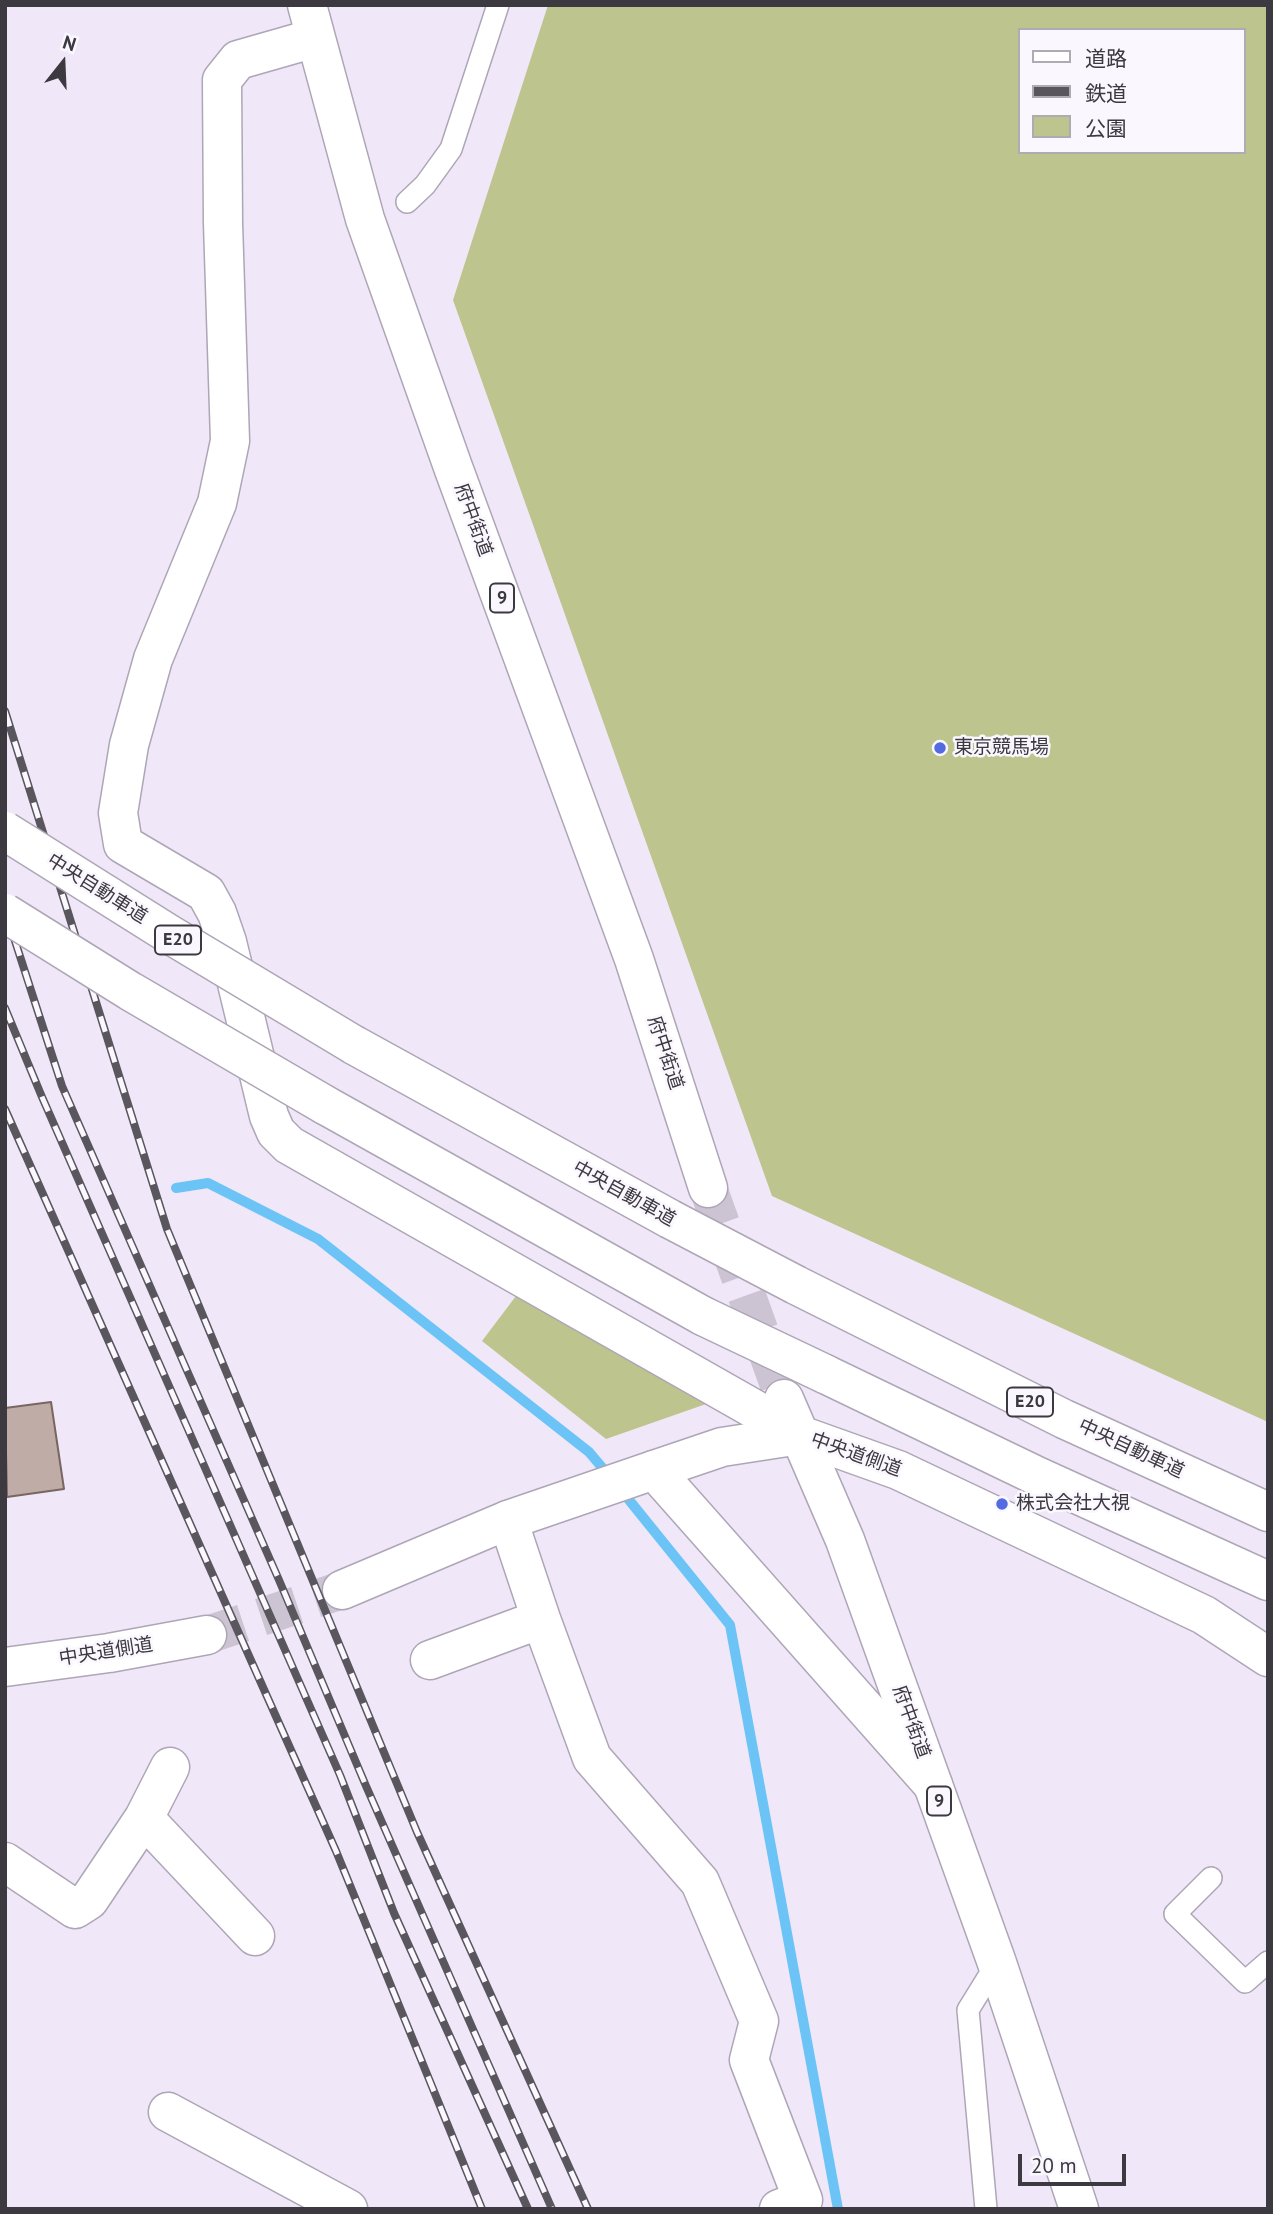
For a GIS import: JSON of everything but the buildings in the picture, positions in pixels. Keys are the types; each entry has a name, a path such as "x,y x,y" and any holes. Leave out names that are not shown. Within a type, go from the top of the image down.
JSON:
{"main road":[{"path":"311,22 238,60 222,80 223,223 230,441 217,503 153,659 129,745 118,813 123,844 206,893 217,913 227,942 269,1116 276,1132 289,1145 800,1435"},
{"name":"府中街道","path":"311,22 365,219 630,946 708,1188"},
{"name":"中央自動車道","path":"5,831 354,1045 670,1219 1064,1419 1268,1511"},
{"path":"5,913 130,991 325,1105 703,1316 1037,1476 1268,1581"},
{"name":"府中街道","path":"784,1399 845,1540 997,1963 1079,2209"},
{"name":"中央道側道","path":"342,1590 508,1520 654,1470 722,1447 800,1435 898,1470 1143,1586 1204,1615 1268,1657"},
{"path":"654,1470 934,1786"},
{"path":"508,1520 592,1758 700,1882 759,2021 749,2060 803,2200 779,2209"},
{"path":"430,1660 541,1619"},
{"name":"中央道側道","path":"5,1667 109,1653 207,1634"},
{"path":"5,1862 75,1909 89,1900 144,1818 170,1767"},
{"path":"144,1818 255,1937"},
{"path":"168,2112 348,2209"}],"lane":[{"path":"407,202 425,184 451,149 498,5"},
{"path":"1211,1878 1175,1914 1245,1982 1268,1962"},
{"path":"986,2209 968,2010 997,1963"}],"green space":[{"name":"東京競馬場","path":"548,5 1268,5 1268,1422 772,1196 453,300"},
{"path":"516,1296 706,1404 606,1439 482,1341"}],"waterway":[{"path":"176,1188 208,1183 318,1239 589,1452 611,1478"},
{"path":"621,1490 730,1625 838,2209"}],"tunnel":[{"path":"708,1188 784,1399"},
{"path":"207,1635 342,1590"}],"railway":[{"path":"5,711 167,1229 417,1832 588,2209"},
{"path":"5,910 62,1086 552,2209"},
{"path":"5,1008 340,1775 394,1913 528,2209"},
{"path":"5,1109 336,1851 482,2209"}],"place":[{"name":"東京競馬場","path":"940,748"},
{"name":"株式会社大視","path":"1002,1504"}]}
